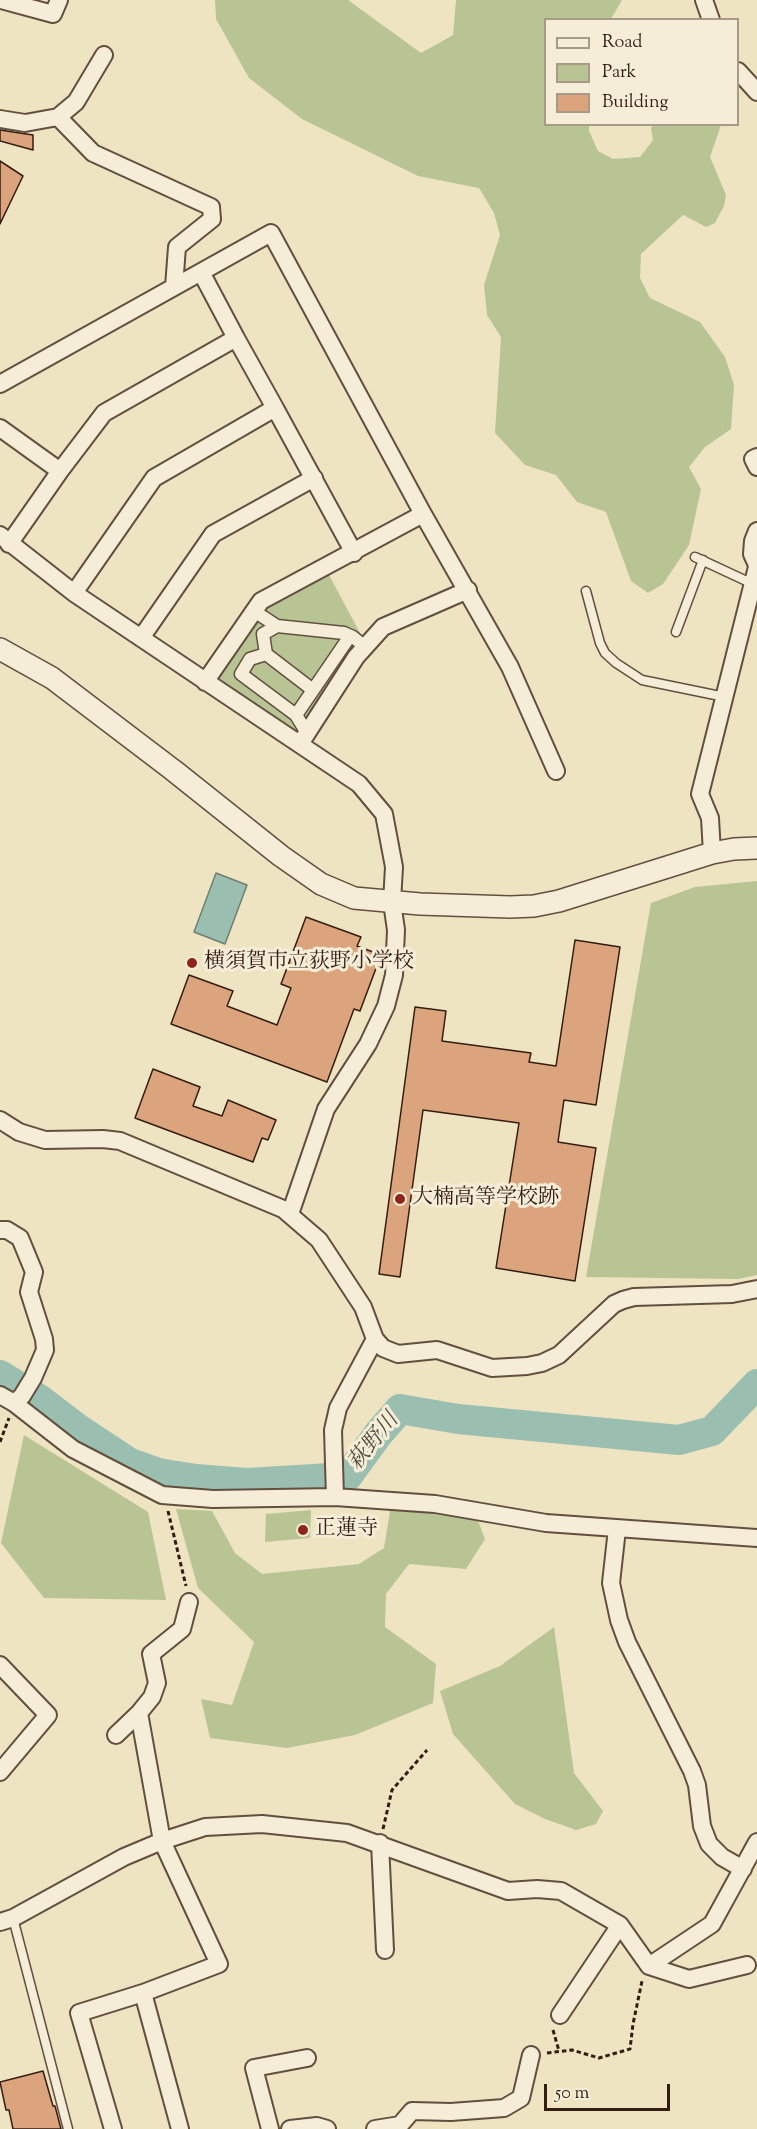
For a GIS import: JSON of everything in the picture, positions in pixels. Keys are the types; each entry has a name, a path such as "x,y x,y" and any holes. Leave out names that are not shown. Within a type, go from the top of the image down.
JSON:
{"street":[{"path":"1,0 53,14 59,0"},
{"path":"704,0 710,18"},
{"path":"0,119 25,123 58,117 76,102 104,55"},
{"path":"739,72 757,92"},
{"path":"58,117 93,153 211,207 212,219 177,247 174,288"},
{"path":"0,384 271,233 423,514 510,667 556,771"},
{"path":"201,272 354,553"},
{"path":"236,338 104,413 5,540 74,593 205,682 303,739 359,784 384,814 394,867 392,902 396,930 394,975 386,1006 368,1044 326,1109 290,1215"},
{"path":"74,593 154,478 274,408"},
{"path":"0,428 60,471"},
{"path":"757,457 753,459 757,467"},
{"path":"141,638 213,534 314,478"},
{"path":"205,682 261,601 423,514"},
{"path":"712,853 710,818 700,794 757,566 752,554 753,540 757,531"},
{"path":"303,739 356,657 383,627 468,590"},
{"path":"254,611 277,626 344,633 365,647"},
{"path":"277,626 263,634 266,654 313,690"},
{"path":"296,715 350,636"},
{"path":"0,649 52,678 281,856 321,884 354,898 392,902 534,906 560,901 712,853 734,849 757,849"},
{"path":"266,654 250,659 241,674 296,715 303,739"},
{"path":"0,1120 19,1132 45,1140 120,1141 283,1209 319,1240 363,1307 375,1339 383,1348 398,1354 437,1350 492,1368 527,1366 542,1363 559,1355 614,1304 623,1300 634,1297 732,1294 757,1289"},
{"path":"0,1230 7,1230 20,1238 34,1272 29,1292 44,1339 45,1350 33,1378 12,1398 73,1449 162,1495 213,1499 335,1497 435,1504 546,1523 757,1538"},
{"path":"335,1497 333,1430 338,1408 375,1339"},
{"path":"617,1529 611,1583 619,1620 627,1642 693,1771 702,1826 709,1844 722,1857 743,1869"},
{"path":"116,1735 152,1697 157,1683 151,1654 182,1629 189,1602"},
{"path":"0,1665 48,1715 0,1772"},
{"path":"113,2129 79,2013 143,1993 219,1964 162,1841 139,1713"},
{"path":"7,1920 124,1857 162,1841 205,1827 262,1824 347,1833 508,1891 537,1889 561,1891 620,1925 649,1966 689,1979 752,1964"},
{"path":"649,1966 712,1923 757,1842"},
{"path":"380,1843 385,1950"},
{"path":"560,2015 620,1925"},
{"path":"143,1993 180,2129"},
{"path":"375,2129 400,2125 412,2111 451,2112 504,2108 521,2098 531,2055"},
{"path":"270,2129 254,2068 307,2058"},
{"path":"290,2129 317,2126 327,2129"}],"lane":[{"path":"676,632 699,559 753,584"},
{"path":"586,591 600,643 605,653 616,663 642,680 724,697"},
{"path":"7,1920 68,2129"}],"path":[{"path":"0,1442 12,1398"},
{"path":"162,1495 172,1522 189,1602"},
{"path":"380,1843 392,1790 428,1750"},
{"path":"531,2055 572,2050 599,2058 630,2049 644,1972 649,1966"},
{"path":"559,2051 552,2031 560,2015"}],"green space":[{"path":"215,0 348,0 421,53 453,35 456,0 622,0 612,18 544,18 544,126 589,126 598,151 613,159 640,157 653,140 652,126 721,126 710,157 726,195 724,206 715,223 706,227 683,215 641,254 640,278 650,298 700,322 725,357 734,385 731,429 705,447 689,467 701,489 689,545 663,584 648,593 631,581 606,512 577,502 556,475 525,465 495,433 501,337 487,315 484,285 500,235 494,213 479,188 418,176 302,119 249,78 216,19"},
{"path":"328,573 360,633 295,734 218,680 269,607"},
{"path":"757,881 757,1275 738,1279 586,1277 651,903 695,887"},
{"path":"24,1435 148,1512 166,1600 44,1598 1,1543"},
{"path":"176,1509 212,1511 235,1553 262,1574 359,1564 384,1548 390,1511 432,1512 477,1518 485,1539 466,1569 409,1564 386,1594 385,1627 436,1664 433,1703 355,1735 287,1748 210,1738 201,1699 232,1705 254,1642 198,1588"},
{"path":"311,1510 310,1538 265,1542 266,1514"},
{"path":"554,1627 574,1773 603,1811 596,1824 576,1830 545,1819 515,1804 453,1734 440,1691 500,1666"}],"shaded area":[{"path":"216,873 247,885 225,944 194,932"}],"building":[{"path":"0,130 33,135 33,150 0,141"},
{"path":"0,161 23,176 0,224"},
{"path":"306,917 361,937 357,946 381,955 360,1011 354,1009 327,1082 171,1024 189,975 233,991 227,1006 277,1025 291,988 281,984"},
{"path":"575,940 620,947 596,1105 564,1100 558,1142 596,1148 575,1281 496,1268 519,1123 423,1110 400,1277 379,1274 415,1007 446,1011 442,1041 531,1053 529,1062 556,1066"},
{"path":"153,1069 200,1087 193,1106 222,1116 228,1100 276,1120 268,1140 262,1138 253,1162 135,1118"},
{"path":"43,2071 61,2129 13,2129 0,2082"}],"waterway":[{"name":"萩野川","path":"0,1375 39,1399 77,1428 130,1463 158,1473 247,1483 347,1477 379,1433 400,1409 458,1419 679,1440 712,1431 757,1384"}],"place":[{"name":"横須賀市立荻野小学校","path":"192,963"},
{"name":"大楠高等学校跡","path":"400,1199"},
{"name":"正蓮寺","path":"303,1530"}]}
